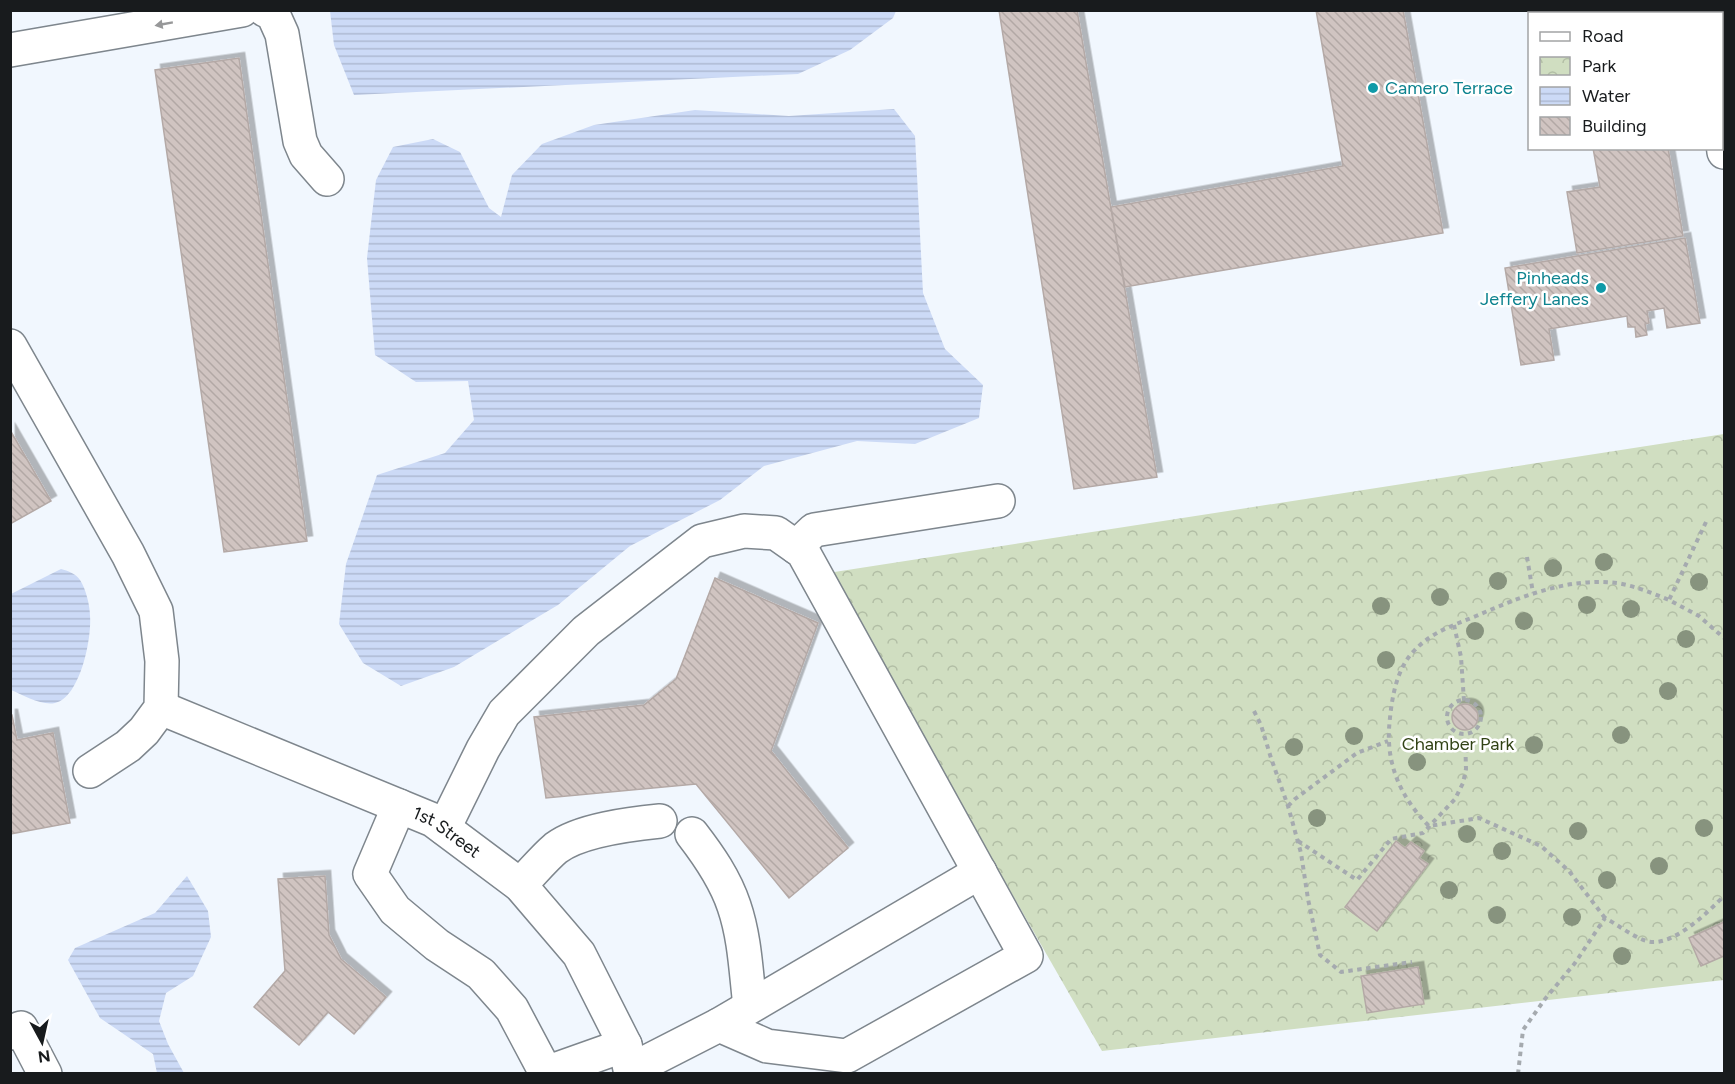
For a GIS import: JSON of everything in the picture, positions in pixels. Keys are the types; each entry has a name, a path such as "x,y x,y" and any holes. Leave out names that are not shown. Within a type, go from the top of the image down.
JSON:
{"street":[{"path":"10,50 242,10"},
{"path":"265,10 273,14 282,33 300,141 306,155 327,179"},
{"path":"10,346 128,554 156,611 162,661 161,708 144,731 128,746 90,771"},
{"path":"796,547 813,530 998,501"},
{"path":"444,828 483,749 504,713 586,631 702,541 744,531 776,533 803,552 1026,956 847,1056 767,1046 719,1025"},
{"name":"1st Street","path":"161,708 433,820 520,885 579,954 629,1063"},
{"path":"399,806 369,874 395,910 437,945 481,974 512,1009 546,1073 629,1063 719,1025 980,872"},
{"path":"520,885 557,847 585,835 627,824 660,821"},
{"path":"692,834 716,866 734,905 741,933 750,1006"},
{"path":"10,1033 21,1028 45,1074"}],"path":[{"path":"1669,600 1706,522"},
{"path":"1527,557 1533,593"},
{"path":"1429,826 1405,798 1392,771 1388,741 1390,710 1398,678 1412,653 1434,633 1533,593 1585,582 1617,583 1669,600 1699,616 1725,638"},
{"path":"1454,625 1461,657 1464,700"},
{"path":"1464,700 1474,704 1481,717 1475,731 1465,735 1452,729 1447,720 1451,706 1464,700"},
{"path":"1254,711 1261,725 1298,841 1320,955 1341,972 1412,962"},
{"path":"1298,841 1357,880 1391,839 1423,833 1455,799 1463,783 1466,769 1465,735"},
{"path":"1288,806 1357,753 1388,741"},
{"path":"1429,826 1479,818 1540,846 1569,871 1605,918 1648,942 1672,939 1712,909 1725,896"},
{"path":"1518,1074 1523,1030 1575,963 1605,918"}],"green space":[{"name":"Chamber Park","path":"1724,434 1724,980 1102,1051 828,573"}],"water":[{"path":"330,10 896,11 893,18 850,50 798,74 354,95 334,45"},
{"path":"894,109 915,136 923,293 945,349 983,385 979,418 915,444 857,441 764,466 720,500 630,546 558,605 454,667 401,686 363,663 339,624 346,564 377,475 445,453 474,420 468,381 416,382 375,355 367,258 376,180 393,147 433,139 460,152 489,208 501,217 512,175 542,144 594,125 695,110 789,116"},
{"path":"61,569 80,580 87,598 90,626 83,666 78,679 64,699 50,704 33,700 11,690 11,594"},
{"path":"187,876 208,911 211,937 193,976 166,993 159,1021 168,1044 184,1073 157,1073 153,1054 100,1018 68,960 75,948 155,913"}],"building":[{"path":"999,10 1077,10 1157,477 1074,489"},
{"name":"Camero Terrace","path":"1316,10 1403,10 1443,233 1125,287 1111,207 1343,166"},
{"path":"1597,10 1625,10 1625,12 1598,12"},
{"path":"239,58 307,541 224,552 155,70"},
{"path":"1593,150 1668,150 1683,236 1577,253 1567,192 1600,187"},
{"name":"Pinheads Jeffery Lanes","path":"1685,238 1700,323 1667,328 1664,308 1647,311 1649,323 1645,324 1647,335 1636,337 1635,327 1628,327 1627,316 1549,329 1554,360 1521,365 1505,268"},
{"path":"10,430 51,501 10,524"},
{"path":"715,578 818,623 771,751 848,848 789,898 696,784 546,798 534,717 644,705 676,679"},
{"path":"1465,704 1474,708 1478,717 1474,726 1465,730 1456,726 1452,717 1456,708"},
{"path":"10,715 12,715 17,740 53,733 70,823 10,834"},
{"path":"1396,841 1405,848 1411,842 1424,851 1419,858 1428,864 1377,931 1345,907"},
{"path":"325,876 329,935 341,959 386,997 354,1034 328,1012 299,1045 254,1007 285,971 278,879"},
{"path":"1724,922 1724,956 1701,966 1689,938"},
{"path":"1418,967 1424,1004 1367,1013 1361,976"}],"place":[{"name":"Camero Terrace","path":"1373,88"},
{"name":"Pinheads Jeffery Lanes","path":"1601,288"}]}
